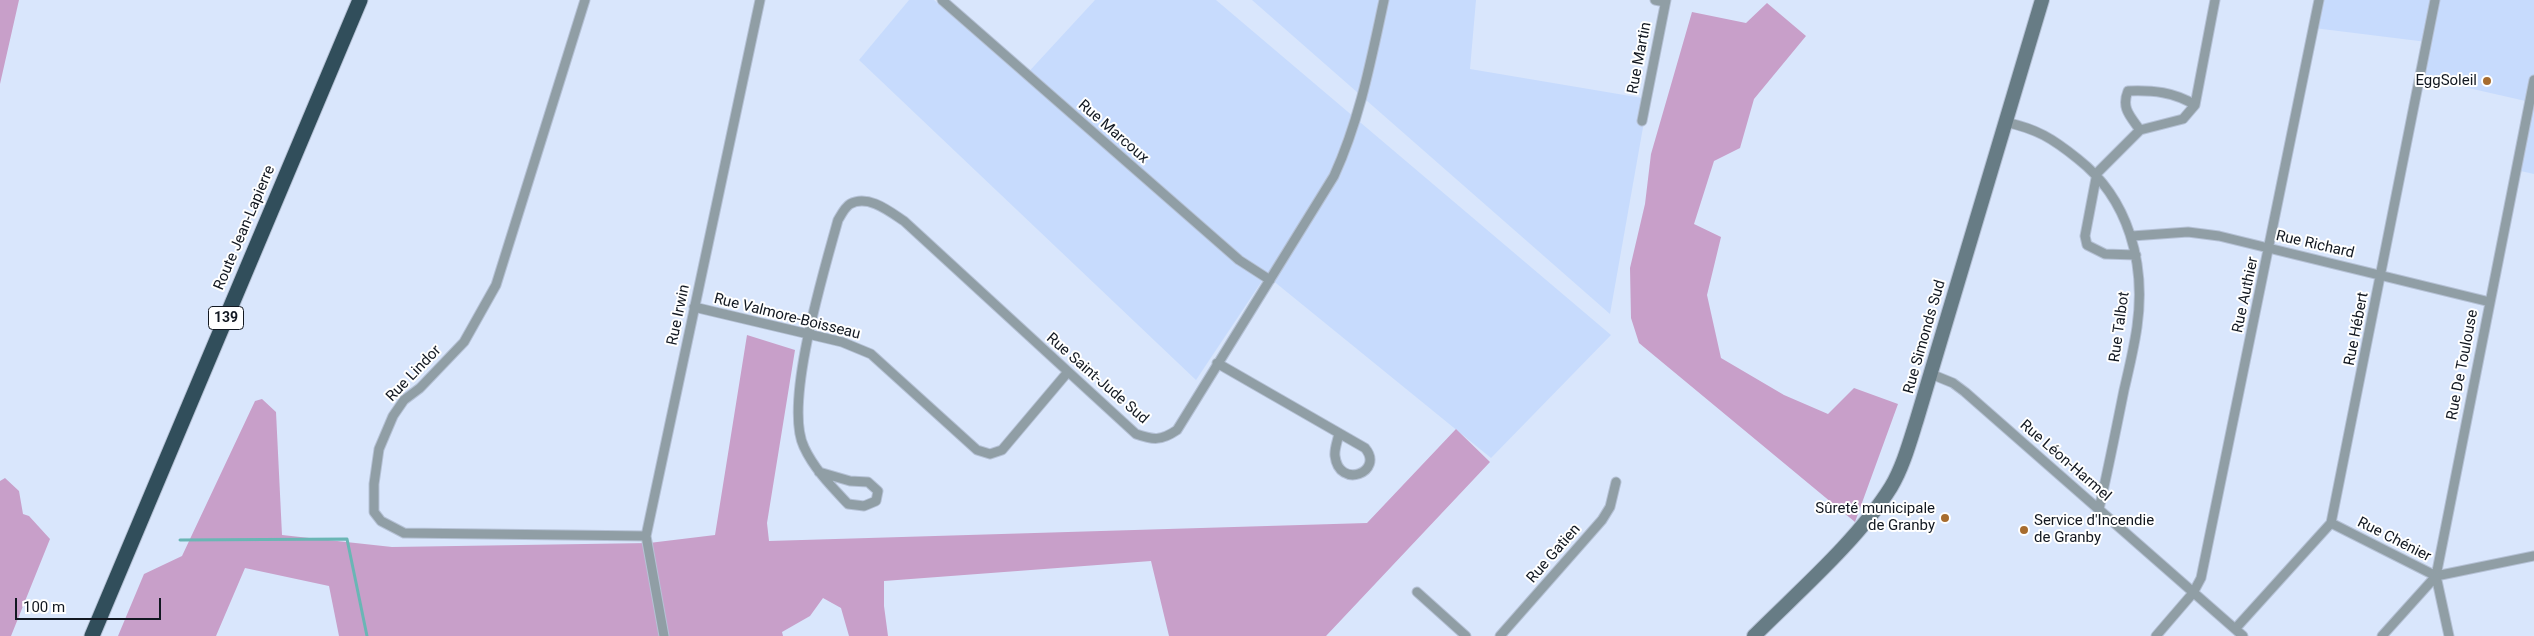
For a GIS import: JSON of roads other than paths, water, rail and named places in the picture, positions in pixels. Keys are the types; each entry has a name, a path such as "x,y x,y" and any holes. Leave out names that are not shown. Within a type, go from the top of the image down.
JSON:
{"highway":[{"name":"Route Jean-Lapierre","path":"92,636 360,0"}],"street":[{"name":"Rue Lindor","path":"585,0 496,284 464,342 420,388 404,400 393,416 379,449 374,484 374,512 381,521 404,533 646,536"},
{"name":"Rue Irwin","path":"664,636 646,536 760,0"},
{"name":"Rue Marcoux","path":"942,0 1239,260 1270,280"},
{"name":"Rue Saint-Jude Sud","path":"819,472 850,481 868,482 878,491 876,502 864,506 848,504 819,472 803,446 798,406 808,335 838,220 849,204 865,200 882,207 904,221 1136,434 1151,440 1164,439 1176,430 1334,176 1348,146 1361,102 1384,0"},
{"path":"1655,0 1666,1"},
{"name":"Rue Simonds Sud","path":"1754,636 1843,545 1876,508 1892,485 1917,419 1931,374 2004,122 2042,0"},
{"path":"2136,255 2105,254 2087,245 2086,236 2097,173 2140,130 2183,119 2195,105 2215,0"},
{"name":"Rue Authier","path":"2193,593 2201,578 2270,248 2319,0"},
{"name":"Rue Hébert","path":"2332,523 2435,0"},
{"name":"Rue Martin","path":"1642,121 1666,1"},
{"name":"Rue De Toulouse","path":"2436,576 2534,80"},
{"path":"2140,130 2126,110 2124,101 2128,91 2146,90 2180,95 2195,105"},
{"name":"Rue Talbot","path":"2004,122 2033,128 2058,143 2097,173 2119,207 2132,236 2140,288 2138,326 2099,509"},
{"name":"Rue Richard","path":"2132,236 2188,232 2219,236 2382,274 2490,302"},
{"name":"Rue Valmore-Boisseau","path":"694,307 842,342 871,354 978,450 990,454 1002,450 1067,372"},
{"path":"1218,363 1339,433 1368,452 1369,467 1366,470 1354,475 1343,472 1335,456 1339,433"},
{"name":"Rue Léon-Harmel","path":"1931,374 1953,383 1965,392 2242,636"},
{"name":"Rue Gatien","path":"1500,636 1602,520 1610,507 1616,482"},
{"path":"2235,629 2332,523"},
{"name":"Rue Chénier","path":"2332,523 2436,576 2534,556"},
{"path":"2382,636 2436,576"},
{"path":"2436,576 2449,636"},
{"path":"1417,592 1466,636"},
{"path":"2156,636 2193,593"}],"waterway":[{"path":"180,540 347,539 367,636"}],"place":[{"name":"EggSoleil","path":"2487,81"},
{"name":"Sûreté municipale de Granby","path":"1945,518"},
{"name":"Service d'Incendie de Granby","path":"2024,530"}]}
